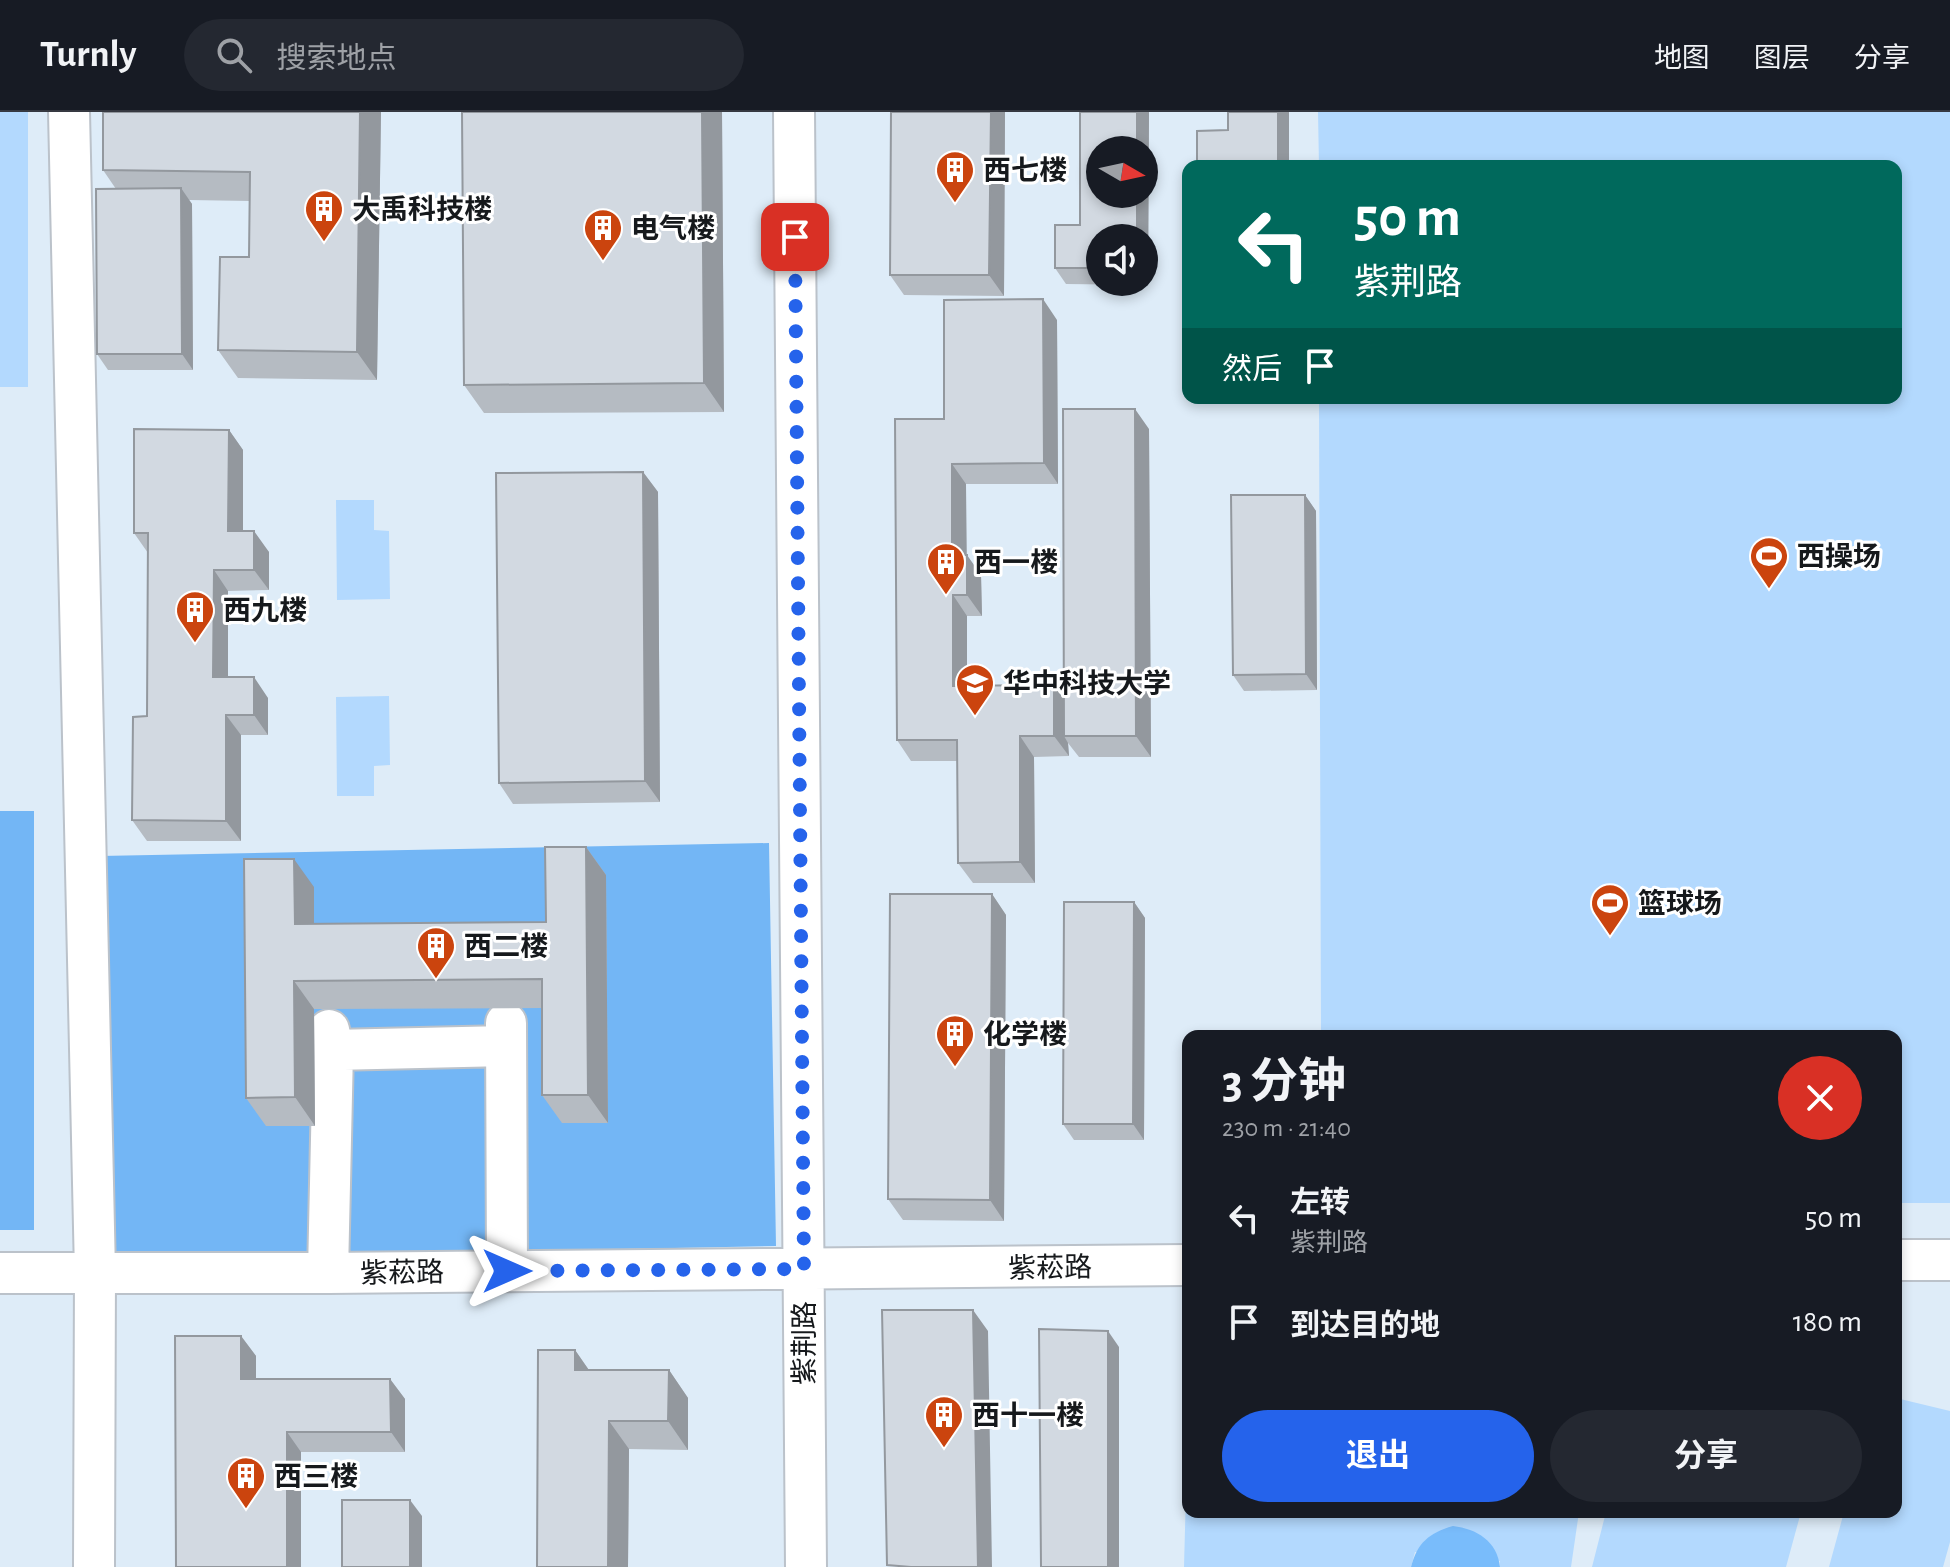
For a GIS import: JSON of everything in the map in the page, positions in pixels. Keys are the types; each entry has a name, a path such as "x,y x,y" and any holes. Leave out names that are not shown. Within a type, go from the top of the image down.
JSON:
{"street":[{"path":"69,112 95,1272 94,1567"},
{"name":"紫荆路","path":"794,112 806,1567"},
{"path":"328,1273 331,1040 506,1035 507,1271"},
{"path":"1902,1260 1950,1260"},
{"name":"紫菘路","path":"0,1273 1182,1265"}],"shaded area":[{"name":"华中科技大学","path":"0,112 1950,112 1950,1567 0,1567"},
{"path":"0,112 28,112 28,387 0,387"},
{"path":"1318,112 1950,112 1950,1203 1902,1203 1902,1030 1321,1030 1319,404 1902,404 1902,160 1319,160"},
{"path":"336,500 374,500 374,530 389,531 390,599 337,600"},
{"path":"389,696 390,765 374,766 374,796 337,796 336,697"},
{"path":"0,811 34,811 34,1230 0,1230"},
{"path":"769,843 776,1246 107,1259 100,856"},
{"path":"1902,1399 1950,1411 1950,1542 1943,1567 1829,1567 1842,1518 1902,1518"},
{"path":"1185,1518 1578,1518 1571,1567 1500,1567 1500,1561 1415,1552 1411,1567 1184,1567"},
{"path":"1604,1518 1799,1518 1786,1567 1592,1567"},
{"path":"1453,1526 1478,1533 1490,1543 1500,1567 1411,1567 1425,1540"}],"building":[{"name":"大禹科技楼","path":"103,112 360,112 357,352 218,350 220,257 249,257 250,172 103,170"},
{"name":"电气楼","path":"462,112 702,112 704,383 464,385"},
{"name":"西七楼","path":"891,112 991,112 989,275 890,275"},
{"path":"1080,112 1137,112 1137,136 1086,136 1086,208 1137,208 1137,224 1086,224 1086,268 1055,268 1055,225 1080,225"},
{"path":"1228,112 1278,112 1278,160 1197,160 1197,131 1228,130"},
{"path":"181,188 182,354 97,354 96,189"},
{"name":"西一楼","path":"1043,299 1044,463 952,464 952,555 967,555 967,595 953,595 953,686 1054,685 1054,736 1020,736 1020,862 958,863 957,740 897,740 895,419 944,419 944,300"},
{"path":"1063,409 1135,409 1136,736 1064,736"},
{"name":"西九楼","path":"134,429 229,430 228,531 254,531 254,570 214,570 213,677 254,677 254,715 226,715 226,821 132,820 133,717 147,716 148,533 134,533"},
{"path":"643,472 645,781 499,783 496,473"},
{"path":"1231,495 1305,495 1306,674 1233,675"},
{"path":"545,847 586,847 588,1095 542,1095 542,979 294,981 295,1097 246,1098 244,859 294,859 295,924 546,922"},
{"name":"化学楼","path":"890,894 992,894 990,1200 888,1199"},
{"path":"1064,902 1134,902 1133,1124 1063,1124"},
{"name":"西十一楼","path":"882,1310 973,1310 978,1567 887,1565"},
{"path":"1039,1329 1108,1331 1108,1567 1041,1567"},
{"name":"西三楼","path":"175,1336 241,1336 241,1379 390,1379 391,1432 287,1432 287,1567 176,1567"},
{"path":"538,1350 575,1350 575,1370 669,1370 668,1421 609,1421 608,1567 537,1567"},
{"path":"342,1500 410,1500 410,1567 342,1567"}],"place":[{"name":"西七楼","path":"955,204"},
{"name":"大禹科技楼","path":"324,243"},
{"name":"电气楼","path":"603,262"},
{"name":"西操场","path":"1769,590"},
{"name":"西一楼","path":"946,596"},
{"name":"西九楼","path":"195,644"},
{"name":"华中科技大学","path":"975,717"},
{"name":"篮球场","path":"1610,937"},
{"name":"西二楼","path":"436,980"},
{"name":"化学楼","path":"955,1068"},
{"name":"西十一楼","path":"944,1449"},
{"name":"西三楼","path":"246,1510"}],"route":[{"path":"507,1271 804,1269 795,237"}]}
